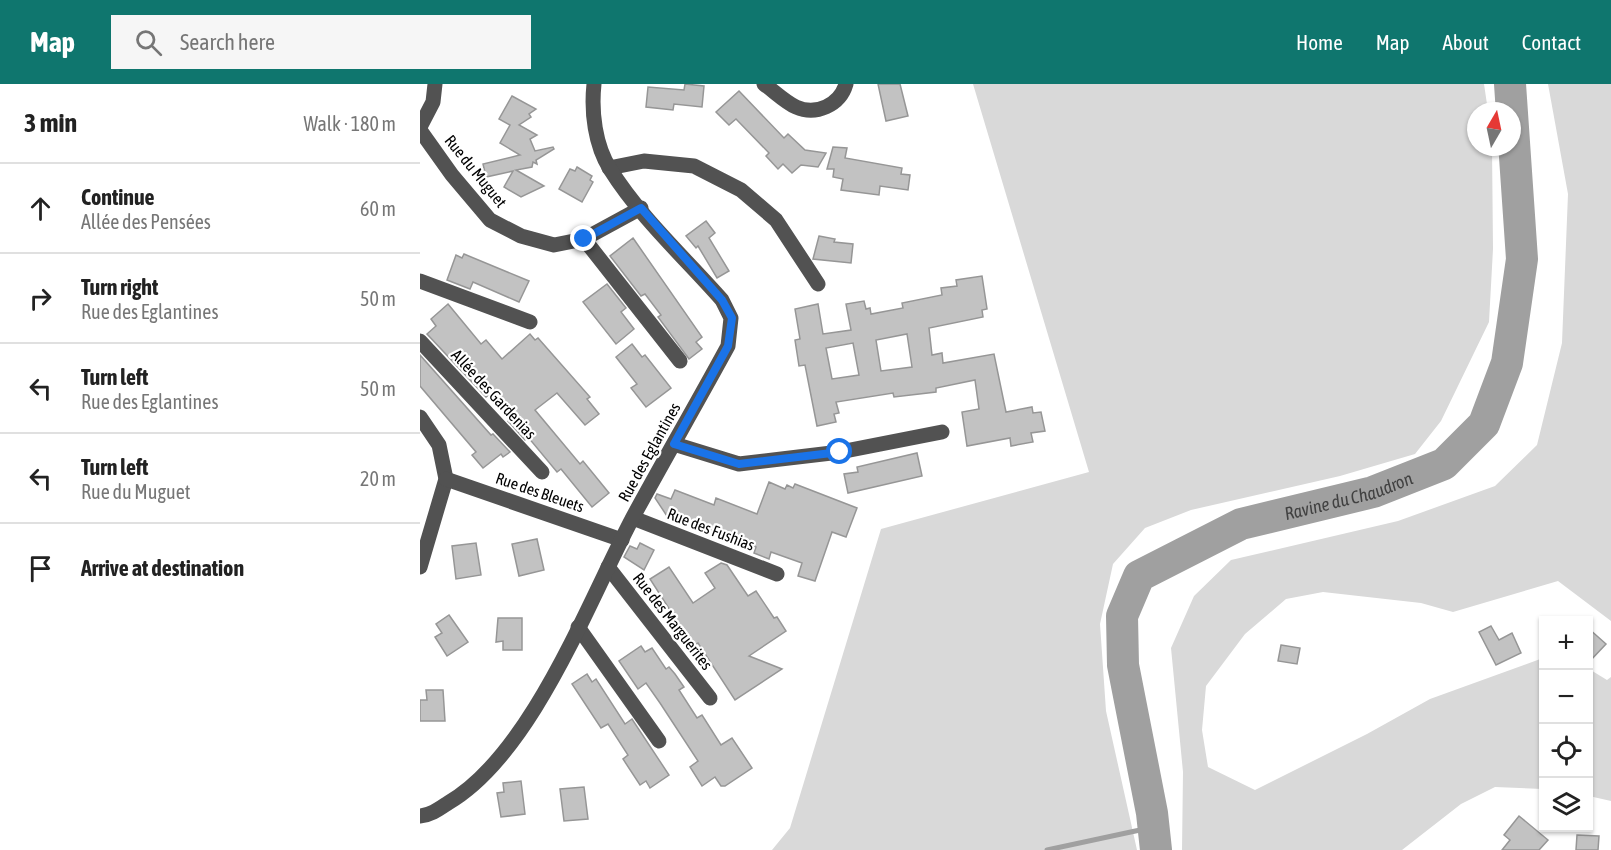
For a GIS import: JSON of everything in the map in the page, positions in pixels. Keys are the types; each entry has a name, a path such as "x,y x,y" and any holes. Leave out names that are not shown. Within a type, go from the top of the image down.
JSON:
{"street":[{"path":"420,128 433,102 435,84"},
{"name":"Rue des Eglantines","path":"420,816 428,815 465,794 505,753 548,685 633,518 728,346 732,318 722,300 609,168 597,136 592,102 594,84"},
{"path":"764,84 796,108 820,110 834,103 846,84"},
{"name":"Rue du Muguet","path":"420,128 452,175 490,220 521,236 554,245 584,239 641,208"},
{"path":"609,168 644,161 694,166 741,190 776,220 818,284"},
{"path":"584,239 680,361"},
{"path":"420,281 530,322"},
{"name":"Allée des Gardenias","path":"420,341 542,472"},
{"path":"420,417 439,445 446,479 420,567"},
{"path":"674,444 739,464 840,452 942,432"},
{"name":"Rue des Bleuets","path":"446,479 622,540"},
{"name":"Rue des Fushias","path":"633,518 777,574"},
{"name":"Rue des Marguerites","path":"608,567 710,698"},
{"path":"578,627 660,741"}],"shaded area":[{"path":"973,84 1484,84 1487,102 1467,102 1467,156 1492,156 1493,249 1489,322 1441,421 1415,454 1340,476 1191,510 1145,528 1113,564 1100,624 1106,711 1137,850 772,850 790,828 881,529 1089,472"},
{"path":"1548,84 1611,84 1611,621 1558,581 1453,612 1421,603 1323,592 1286,599 1245,634 1206,686 1202,730 1208,767 1255,790 1367,734 1430,699 1539,659 1539,789 1495,787 1461,804 1402,850 1182,850 1183,772 1171,648 1194,596 1231,560 1398,521 1495,486 1537,445 1562,343 1568,194"},
{"path":"1593,671 1607,680 1611,677 1611,801 1593,797"}],"building":[{"path":"685,84 704,86 702,107 674,104 673,110 646,107 648,87 684,90"},
{"path":"878,84 900,84 908,116 886,121"},
{"path":"739,91 784,138 788,134 805,150 826,153 818,167 801,165 792,173 783,164 778,169 766,156 769,153 736,119 729,125 716,112"},
{"path":"512,96 536,109 529,114 531,117 519,125 537,135 530,139 535,151 553,147 554,149 536,160 537,164 533,162 532,167 516,170 544,186 521,197 504,187 513,171 486,177 483,164 520,155 500,143 510,125 499,119"},
{"path":"833,147 847,148 845,158 902,168 901,174 910,175 908,190 880,186 879,195 841,190 843,179 833,177 834,169 827,169"},
{"path":"577,167 592,176 590,180 593,182 582,202 559,189 570,169 575,171"},
{"path":"706,221 715,233 709,238 729,271 717,278 698,246 696,248 686,236"},
{"path":"819,236 835,239 834,242 853,244 851,263 813,259"},
{"path":"633,238 702,337 696,342 702,349 689,359 658,317 661,315 645,294 641,296 610,256"},
{"path":"464,254 529,281 519,302 473,282 470,289 447,280 456,255 462,258"},
{"path":"982,276 987,309 982,310 983,317 929,328 932,355 942,353 943,363 994,354 1006,412 1032,407 1033,413 1041,412 1045,431 1031,433 1033,442 1011,446 1010,438 967,446 962,412 979,409 975,380 936,388 936,392 894,397 893,393 836,402 839,413 834,414 836,422 817,426 805,365 799,366 795,340 800,339 795,309 818,304 823,334 851,330 846,304 864,301 866,309 870,308 871,314 903,308 902,303 942,295 941,288 957,286 956,280","holes":["907,334 912,367 881,371 876,340","853,343 859,375 832,379 826,348"]},
{"path":"607,284 626,308 621,312 634,329 616,344 583,302"},
{"path":"448,304 481,344 486,340 502,359 530,334 535,340 538,338 590,397 587,399 599,414 585,425 557,393 535,410 580,464 583,461 609,493 592,507 561,469 557,472 528,437 525,440 508,421 512,418 492,393 486,397 427,334 436,326 431,319"},
{"path":"632,344 642,357 645,355 671,388 646,407 631,388 637,384 616,357"},
{"path":"420,355 491,435 493,434 510,452 503,457 501,454 483,468 472,455 476,452 420,386"},
{"path":"917,453 922,476 848,493 844,474 858,472 857,467"},
{"path":"769,482 785,489 787,485 793,488 795,484 857,508 846,537 832,532 815,581 798,576 802,563 771,552 769,559 754,553 756,547 667,516 655,498 657,494 671,499 675,490 714,505 716,498 757,514"},
{"path":"537,539 544,570 519,576 512,544"},
{"path":"476,543 481,575 456,579 452,546"},
{"path":"640,543 654,550 644,570 624,557 630,546 637,549"},
{"path":"721,563 727,565 748,596 756,591 786,631 749,656 782,669 735,700 698,643 693,646 650,579 669,567 693,603 715,588 705,573"},
{"path":"449,615 468,642 447,656 435,637 442,633 436,624"},
{"path":"498,618 522,618 522,650 503,650 503,641 496,642"},
{"path":"1491,626 1499,640 1512,633 1521,653 1496,665 1479,632"},
{"path":"1593,632 1606,644 1593,658"},
{"path":"1281,645 1300,648 1297,664 1278,661"},
{"path":"641,646 645,652 652,648 666,669 669,667 675,674 684,687 679,690 697,718 702,715 721,745 732,738 752,768 725,786 721,786 715,777 702,786 690,767 698,761 660,703 646,683 638,689 619,661"},
{"path":"587,674 592,682 596,679 625,724 632,719 669,775 650,788 646,781 640,785 623,759 628,755 608,724 601,728 572,684"},
{"path":"426,690 443,690 445,721 420,721 420,700 427,700"},
{"path":"521,781 525,814 501,817 497,793 504,792 503,783"},
{"path":"584,787 588,819 564,821 560,789"},
{"path":"1519,816 1548,840 1539,850 1502,850 1510,840 1504,835"},
{"path":"1577,835 1599,836 1598,850 1576,850"}],"waterway":[{"name":"Ravine du Chaudron","path":"1156,850 1152,813 1123,665 1122,616 1139,576 1241,524 1373,492 1444,464 1484,424 1507,363 1522,259 1510,84"},
{"path":"1047,850 1154,827"}],"route":[{"path":"584,239 641,208 722,300 732,318 728,346 674,444 739,464 840,452"}]}
